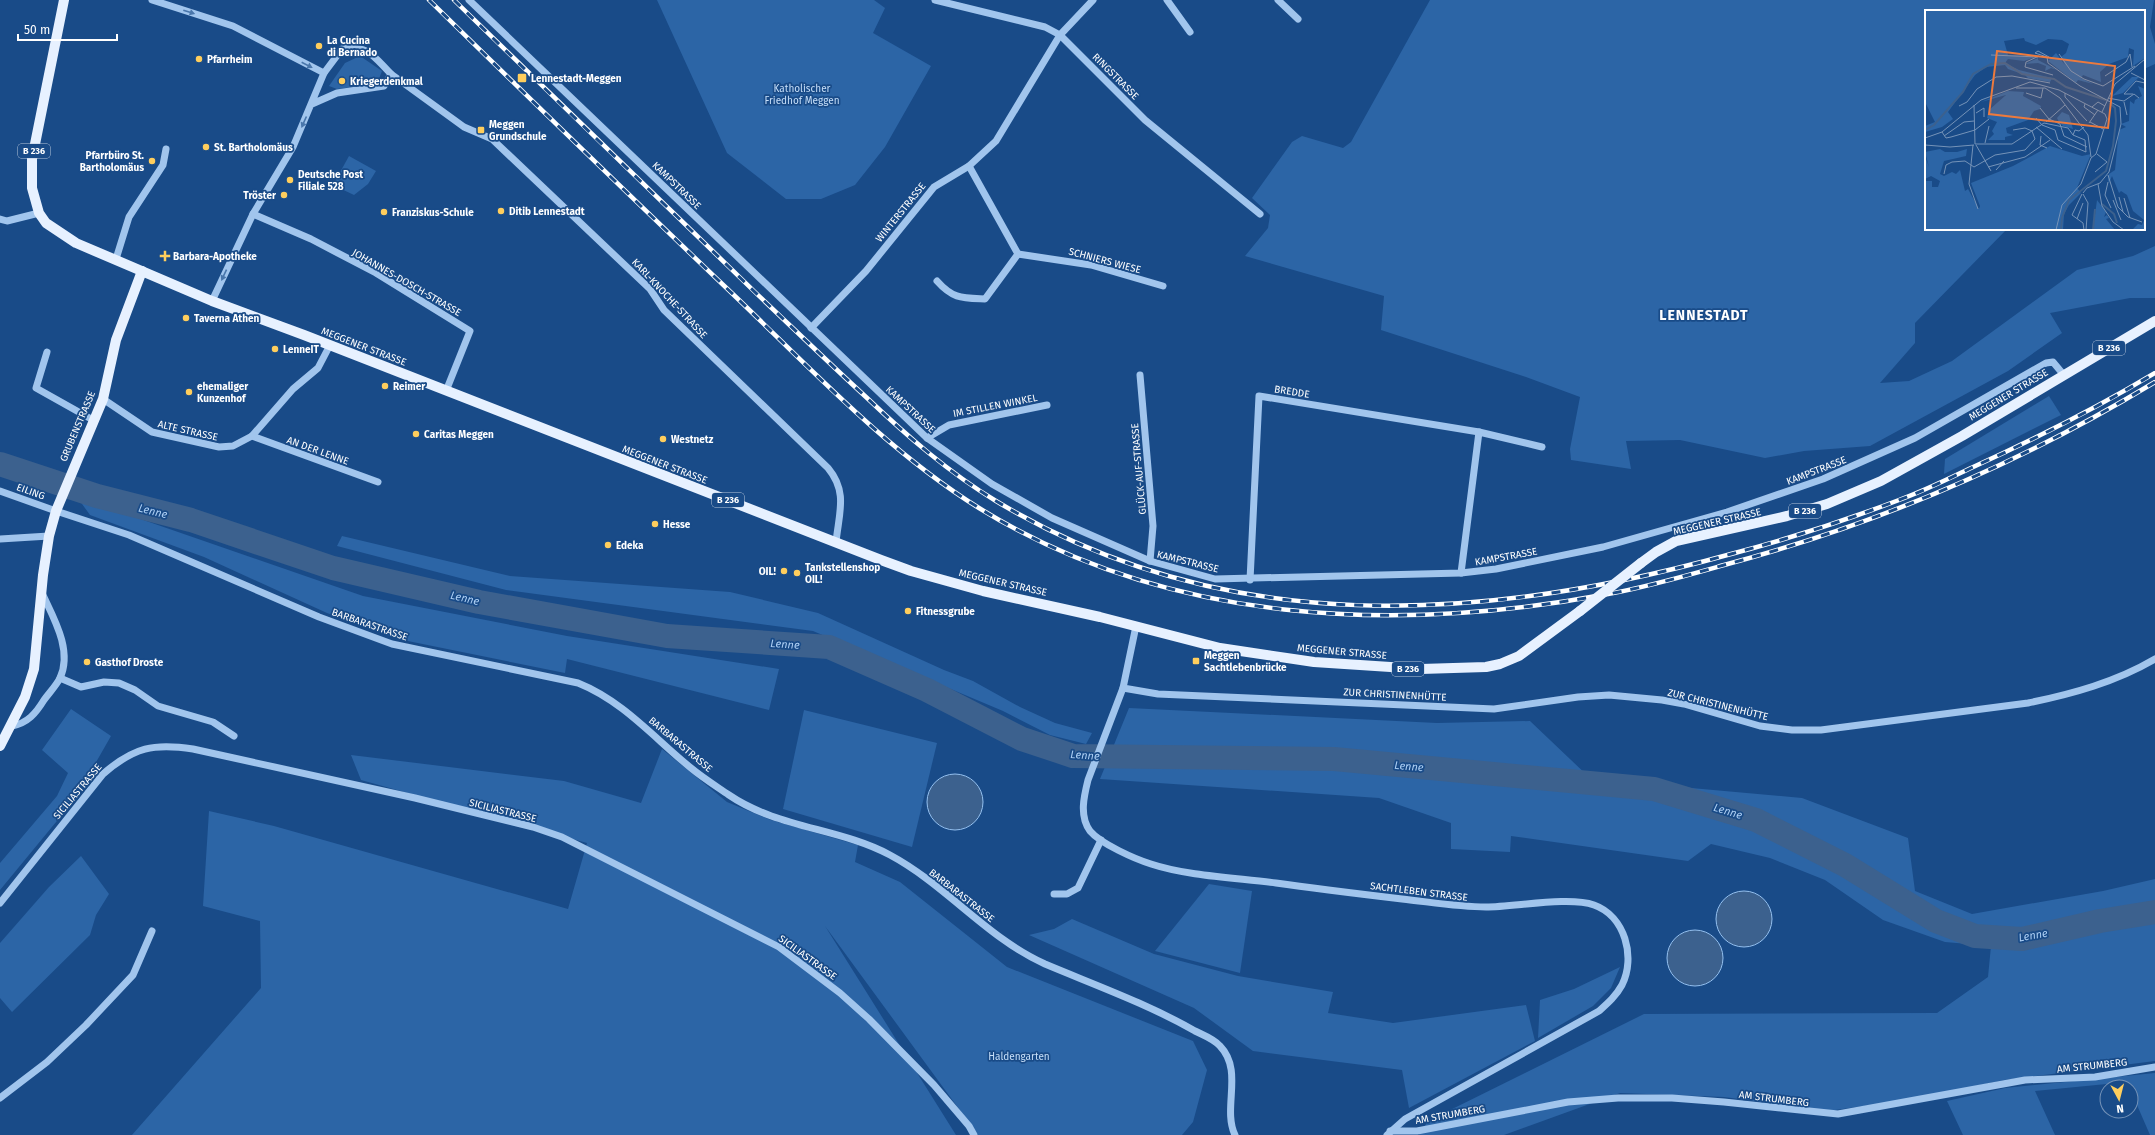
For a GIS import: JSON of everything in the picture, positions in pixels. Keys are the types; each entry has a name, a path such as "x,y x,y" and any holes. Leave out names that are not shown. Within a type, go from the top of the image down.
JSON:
{"main road":[{"name":"MEGGENER STRASSE","path":"64,0 32,159 32,188 39,213 56,231 76,243 212,301 330,345 894,565 954,584 1136,626 1220,648 1314,662 1422,669 1486,667 1519,656 1656,552 1676,542 1787,516 1827,504 1881,481 1962,436 2063,374 2155,321"},
{"name":"GRUBENSTRASSE","path":"0,746 12,726 26,697 34,669 41,591 49,536 56,509 84,440 103,399 116,340 142,271"}],"street":[{"path":"152,0 233,26 324,73"},
{"name":"KAMPSTRASSE","path":"470,0 927,438 992,484 1052,518 1150,561 1215,579 1250,580 1461,573 1496,569 1603,547 1765,499 1823,479 1876,456 1955,415 2046,363 2053,362 2063,374"},
{"name":"RINGSTRASSE","path":"935,0 1045,27 1060,35 1145,120 1260,214"},
{"name":"WINTERSTRASSE","path":"811,328 866,271 934,187 969,166 996,140 1060,35 1093,0"},
{"path":"1167,0 1190,32"},
{"path":"1278,0 1298,19"},
{"name":"KARL-KNOCHE-STRASSE","path":"212,301 253,214 290,154 324,73 342,49 355,46 366,50 391,74 464,127 492,139 650,289 664,310 828,468 837,479 842,494 836,542"},
{"path":"312,104 337,93 384,86 391,74"},
{"path":"116,260 129,217 163,165 166,149"},
{"path":"937,281 946,292 961,298 985,298 1018,254 969,166"},
{"path":"0,219 7,221 39,213"},
{"name":"JOHANNES-DOSCH-STRASSE","path":"253,214 311,240 376,273 470,331 446,391"},
{"name":"SCHNIERS WIESE","path":"1018,254 1091,265 1163,286"},
{"name":"ALTE STRASSE","path":"103,399 129,418 152,432 219,447 233,446 252,436 293,389 318,368 330,345"},
{"path":"47,352 36,388 93,420"},
{"name":"GLÜCK-AUF-STRASSE","path":"1140,375 1153,526 1150,561"},
{"name":"BREDDE","path":"1250,580 1259,396 1479,432 1542,447"},
{"name":"IM STILLEN WINKEL","path":"927,438 949,425 1047,405"},
{"path":"1461,573 1479,432"},
{"name":"AN DER LENNE","path":"252,436 378,482"},
{"name":"EILING","path":"0,490 56,509"},
{"name":"BARBARASTRASSE","path":"56,509 129,535 325,619 392,644 578,683 594,689 623,708 691,768 732,797 753,808 891,855 915,871 1014,948 1178,1021 1219,1045 1227,1055 1231,1068 1231,1119 1236,1135"},
{"path":"0,539 49,536"},
{"path":"12,726 20,725 35,715 60,678 64,662 61,641 41,591"},
{"name":"SACHTLEBEN STRASSE","path":"1136,626 1123,688 1088,780 1084,795 1084,816 1090,830 1101,840 1135,858 1168,869 1465,906 1504,907 1579,901 1595,905 1608,912 1620,928 1629,954 1628,969 1622,985 1613,999 1599,1011 1406,1119 1388,1133"},
{"name":"ZUR CHRISTINENHÜTTE","path":"1123,688 1158,694 1479,708 1494,708 1578,697 1609,695 1646,698 1684,704 1760,726 1792,730 1822,730 2028,703 2052,698 2113,679 2155,658"},
{"path":"60,678 81,687 111,682 127,686 158,706 212,722 234,736"},
{"name":"SICILIASTRASSE","path":"0,903 103,774 118,761 146,748 171,746 193,749 423,800 533,827 562,836 779,948 840,993 869,1019 934,1086 969,1126 974,1135"},
{"path":"1054,894 1067,894 1078,888 1101,840"},
{"path":"0,1098 47,1062 86,1025 133,975 152,931"},
{"name":"AM STRUMBERG","path":"1388,1133 1417,1130 1568,1102 1618,1098 1672,1098 1724,1102 1826,1114 1844,1114 2025,1080 2095,1076 2155,1067"}],"green space":[{"name":"Katholischer Friedhof Meggen","path":"657,0 874,0 885,8 873,33 931,66 885,147 855,185 821,199 786,199 727,153"},
{"path":"1430,0 2154,0 2150,27 2155,44 2155,64 2145,69 2145,10 1925,10 1925,230 2006,230 1915,323 1915,343 1880,383 1909,381 1952,361 2077,270 2133,256 2155,246 2155,298 2130,298 2050,313 2062,333 2008,371 1870,446 1804,451 1765,458 1680,440 1626,441 1631,469 1571,460 1570,449 1580,397 1526,377 1381,330 1384,296 1245,256 1268,228 1270,215 1252,198 1292,142 1302,136 1343,148 1351,142"},
{"path":"360,56 382,71 377,84 337,89 329,86 345,63"},
{"path":"349,156 376,171 368,184 354,195 333,185"},
{"path":"2049,396 2061,415 1944,474 1945,459"},
{"path":"77,497 363,596 567,636 779,669 769,710 567,659 565,673 398,639 327,613 204,557 90,515"},
{"path":"342,536 510,576 730,592 818,613 944,670 973,681 1020,707 1055,723 1092,733 1086,744 1050,735 1003,711 813,631 506,590 337,546"},
{"path":"1129,708 1437,723 1530,721 1591,779 1802,798 1908,838 1915,891 1972,914 2103,891 2155,879 2155,1061 2004,1080 1914,1099 1828,1111 1724,1097 1620,1093 1504,1135 1419,1135 1428,1121 1644,1014 1937,1013 1988,977 1991,946 1945,942 1883,920 1825,880 1770,858 1711,844 1688,861 1511,836 1510,852 1451,849 1451,823 1379,798 1100,779"},
{"path":"71,709 111,736 75,799 0,890 0,863 57,796 68,773 42,750"},
{"path":"804,710 937,743 912,847 783,809"},
{"name":"Haldengarten","path":"662,749 727,802 771,820 858,845 855,862 900,882 1007,967 1193,1041 1207,1070 1193,1122 1182,1135 978,1135 825,926 956,1135 132,1135 261,988 260,921 203,906 209,811 274,826 568,909 587,843 361,780 351,755 564,781 641,803"},
{"path":"81,856 109,894 96,915 90,935 12,1012 0,998 0,943 49,887"},
{"path":"1209,884 1252,891 1240,973 1155,951"},
{"path":"1072,919 1154,954 1238,976 1333,992 1328,1013 1393,1023 1526,1005 1535,1041 1409,1108 1402,1070 1253,1051 1194,1008 1029,935 1054,929"},
{"path":"1620,967 1611,988 1593,1006 1538,1038 1540,1000 1574,989"},
{"path":"2155,1073 2155,1135 2150,1135 2139,1110 2139,1079 2099,1079 2099,1085 2035,1091 2055,1135 1963,1135 1947,1101 2005,1088"}],"shaded area":[{"path":"949,774 961,774 971,778 979,786 983,796 983,808 979,818 971,826 961,830 949,830 939,826 931,818 927,808 927,796 931,786 939,778"},
{"path":"1739,891 1749,891 1764,899 1770,908 1772,919 1770,930 1764,939 1749,947 1739,947 1728,942 1721,935 1716,924 1716,914 1721,903 1728,896"},
{"path":"1690,930 1700,930 1715,938 1721,947 1723,958 1721,969 1715,978 1700,986 1690,986 1679,981 1672,974 1667,963 1667,953 1672,942 1679,935"}],"waterway":[{"name":"Lenne","path":"0,464 97,496 191,520 333,568 479,602 667,636 829,647 927,690 1022,739 1073,756 1334,759 1654,789 1756,820 1845,865 1936,921 1975,936 2022,939 2100,921 2155,912"}],"railway":[{"path":"429,0 853,410 914,462 979,508 1051,547 1127,576 1204,597 1284,610 1365,615 1446,614 1528,607 1637,588 1780,549 1891,511 2000,465 2052,439 2155,382"},
{"path":"454,0 825,359 912,439 961,478 996,501 1083,546 1173,577 1264,597 1356,605 1450,604 1544,594 1638,577 1731,554 1837,522 1878,508 1936,485 2042,435 2155,373"}],"place":[{"name":"La Cucina di Bernado","path":"319,46"},
{"name":"Pfarrheim","path":"199,59"},
{"name":"Lennestadt-Meggen","path":"522,78"},
{"name":"Kriegerdenkmal","path":"342,81"},
{"name":"Meggen Grundschule","path":"481,130"},
{"name":"St. Bartholomäus","path":"206,147"},
{"name":"Pfarrbüro St. Bartholomäus","path":"152,161"},
{"name":"Deutsche Post Filiale 528","path":"290,180"},
{"name":"Tröster","path":"284,195"},
{"name":"Ditib Lennestadt","path":"501,211"},
{"name":"Franziskus-Schule","path":"384,212"},
{"name":"Barbara-Apotheke","path":"165,256"},
{"name":"Taverna Athen","path":"186,318"},
{"name":"LenneIT","path":"275,349"},
{"name":"Reimer","path":"385,386"},
{"name":"ehemaliger Kunzenhof","path":"189,392"},
{"name":"Caritas Meggen","path":"416,434"},
{"name":"Westnetz","path":"663,439"},
{"name":"Hesse","path":"655,524"},
{"name":"Edeka","path":"608,545"},
{"name":"OIL!","path":"784,571"},
{"name":"Tankstellenshop OIL!","path":"797,573"},
{"name":"Fitnessgrube","path":"908,611"},
{"name":"Meggen Sachtlebenbrücke","path":"1196,661"},
{"name":"Gasthof Droste","path":"87,662"}],"district":[{"name":"LENNESTADT","path":"1704,315"}]}
